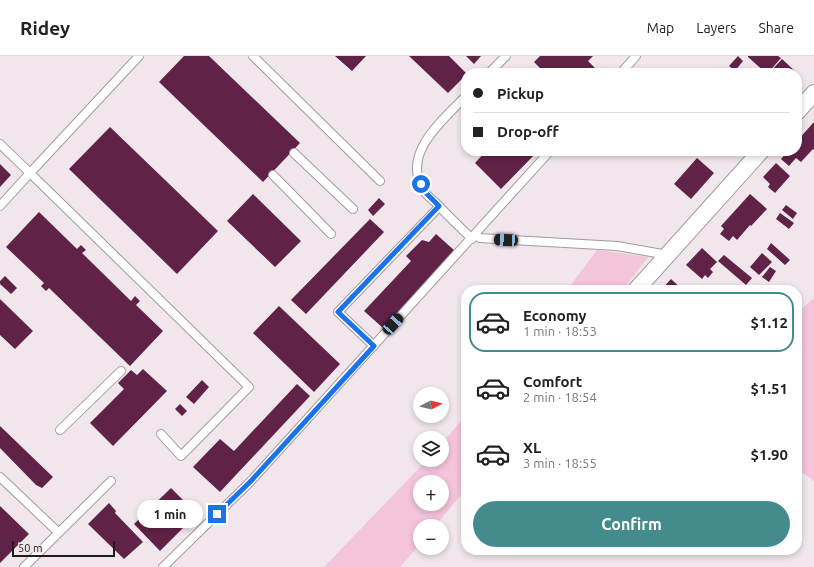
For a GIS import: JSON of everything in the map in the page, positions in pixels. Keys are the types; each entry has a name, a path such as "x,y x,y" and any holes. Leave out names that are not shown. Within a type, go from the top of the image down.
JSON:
{"street":[{"path":"802,106 814,93"},
{"path":"641,285 757,156"}],"lane":[{"path":"0,206 139,56"},
{"path":"252,56 380,181"},
{"path":"494,68 506,56"},
{"path":"625,68 636,56"},
{"path":"461,101 433,130 425,142 418,158 418,176 424,191 473,237 617,246 668,255"},
{"path":"0,144 249,387 181,456 161,434"},
{"path":"294,153 353,209"},
{"path":"163,567 250,482 546,156"},
{"path":"273,175 331,234"},
{"path":"374,346 338,312 439,206"},
{"path":"60,430 121,371"},
{"path":"0,477 58,532"},
{"path":"24,567 111,481"}],"shaded area":[{"path":"597,250 648,257 627,285 571,285"},
{"path":"814,298 814,481 802,473 802,308"},
{"path":"461,421 461,495 449,509 449,475 413,475 413,511 448,511 441,519 413,519 413,552 400,567 324,567 420,467 449,467 449,435"}],"building":[{"path":"184,56 209,56 300,143 263,182 159,82"},
{"path":"335,56 366,56 352,71"},
{"path":"409,56 449,56 461,68 461,80 448,93"},
{"path":"466,56 481,56 474,64"},
{"path":"540,56 593,56 588,61 595,68 540,68 534,62"},
{"path":"738,56 743,61 737,68 731,68 729,66"},
{"path":"778,56 781,58 772,68 760,68 748,57"},
{"path":"782,59 792,68 774,68"},
{"path":"814,122 814,150 813,149 801,162 796,158 789,166 781,159 784,156 802,156 802,135"},
{"path":"110,127 218,231 177,274 69,169"},
{"path":"481,156 533,156 501,189 475,163"},
{"path":"697,158 714,173 691,199 674,184"},
{"path":"776,163 790,176 775,193 768,187 770,184 763,177"},
{"path":"0,164 11,175 0,187"},
{"path":"253,194 301,241 275,267 227,221"},
{"path":"750,194 767,209 737,240 733,236 729,241 720,234 724,229 721,226"},
{"path":"379,198 385,204 373,216 368,210"},
{"path":"786,205 797,213 793,219 782,210"},
{"path":"39,212 77,249 81,245 86,250 82,253 131,301 135,296 140,301 136,305 163,331 130,366 49,288 46,291 41,286 44,283 6,247"},
{"path":"780,213 794,223 789,229 776,219"},
{"path":"370,219 384,232 306,314 291,300"},
{"path":"436,234 455,251 383,328 364,311 411,261 406,256 422,240 429,242"},
{"path":"771,243 790,260 785,265 767,249"},
{"path":"702,248 717,262 710,269 713,272 708,278 705,275 702,279 686,265"},
{"path":"762,253 772,262 759,275 750,267"},
{"path":"724,255 752,278 746,285 718,261"},
{"path":"770,267 776,271 769,282 762,277"},
{"path":"5,276 17,288 11,294 0,284 0,281"},
{"path":"671,279 678,285 666,285"},
{"path":"0,299 33,331 15,349 0,335"},
{"path":"279,306 340,364 314,392 253,333"},
{"path":"143,369 167,391 113,446 90,423 124,389 118,383 131,370 137,375"},
{"path":"202,380 209,387 194,404 186,397"},
{"path":"297,384 310,396 220,492 193,467 220,439 234,451"},
{"path":"180,404 187,411 182,416 175,409"},
{"path":"0,426 53,477 42,488 36,485 0,448"},
{"path":"171,488 197,514 160,551 134,524"},
{"path":"109,503 116,511 115,513 143,542 124,559 88,524"},
{"path":"0,506 29,534 0,563"}],"route":[{"path":"217,514 250,482 374,346 338,312 439,206 424,191 421,184"}]}
